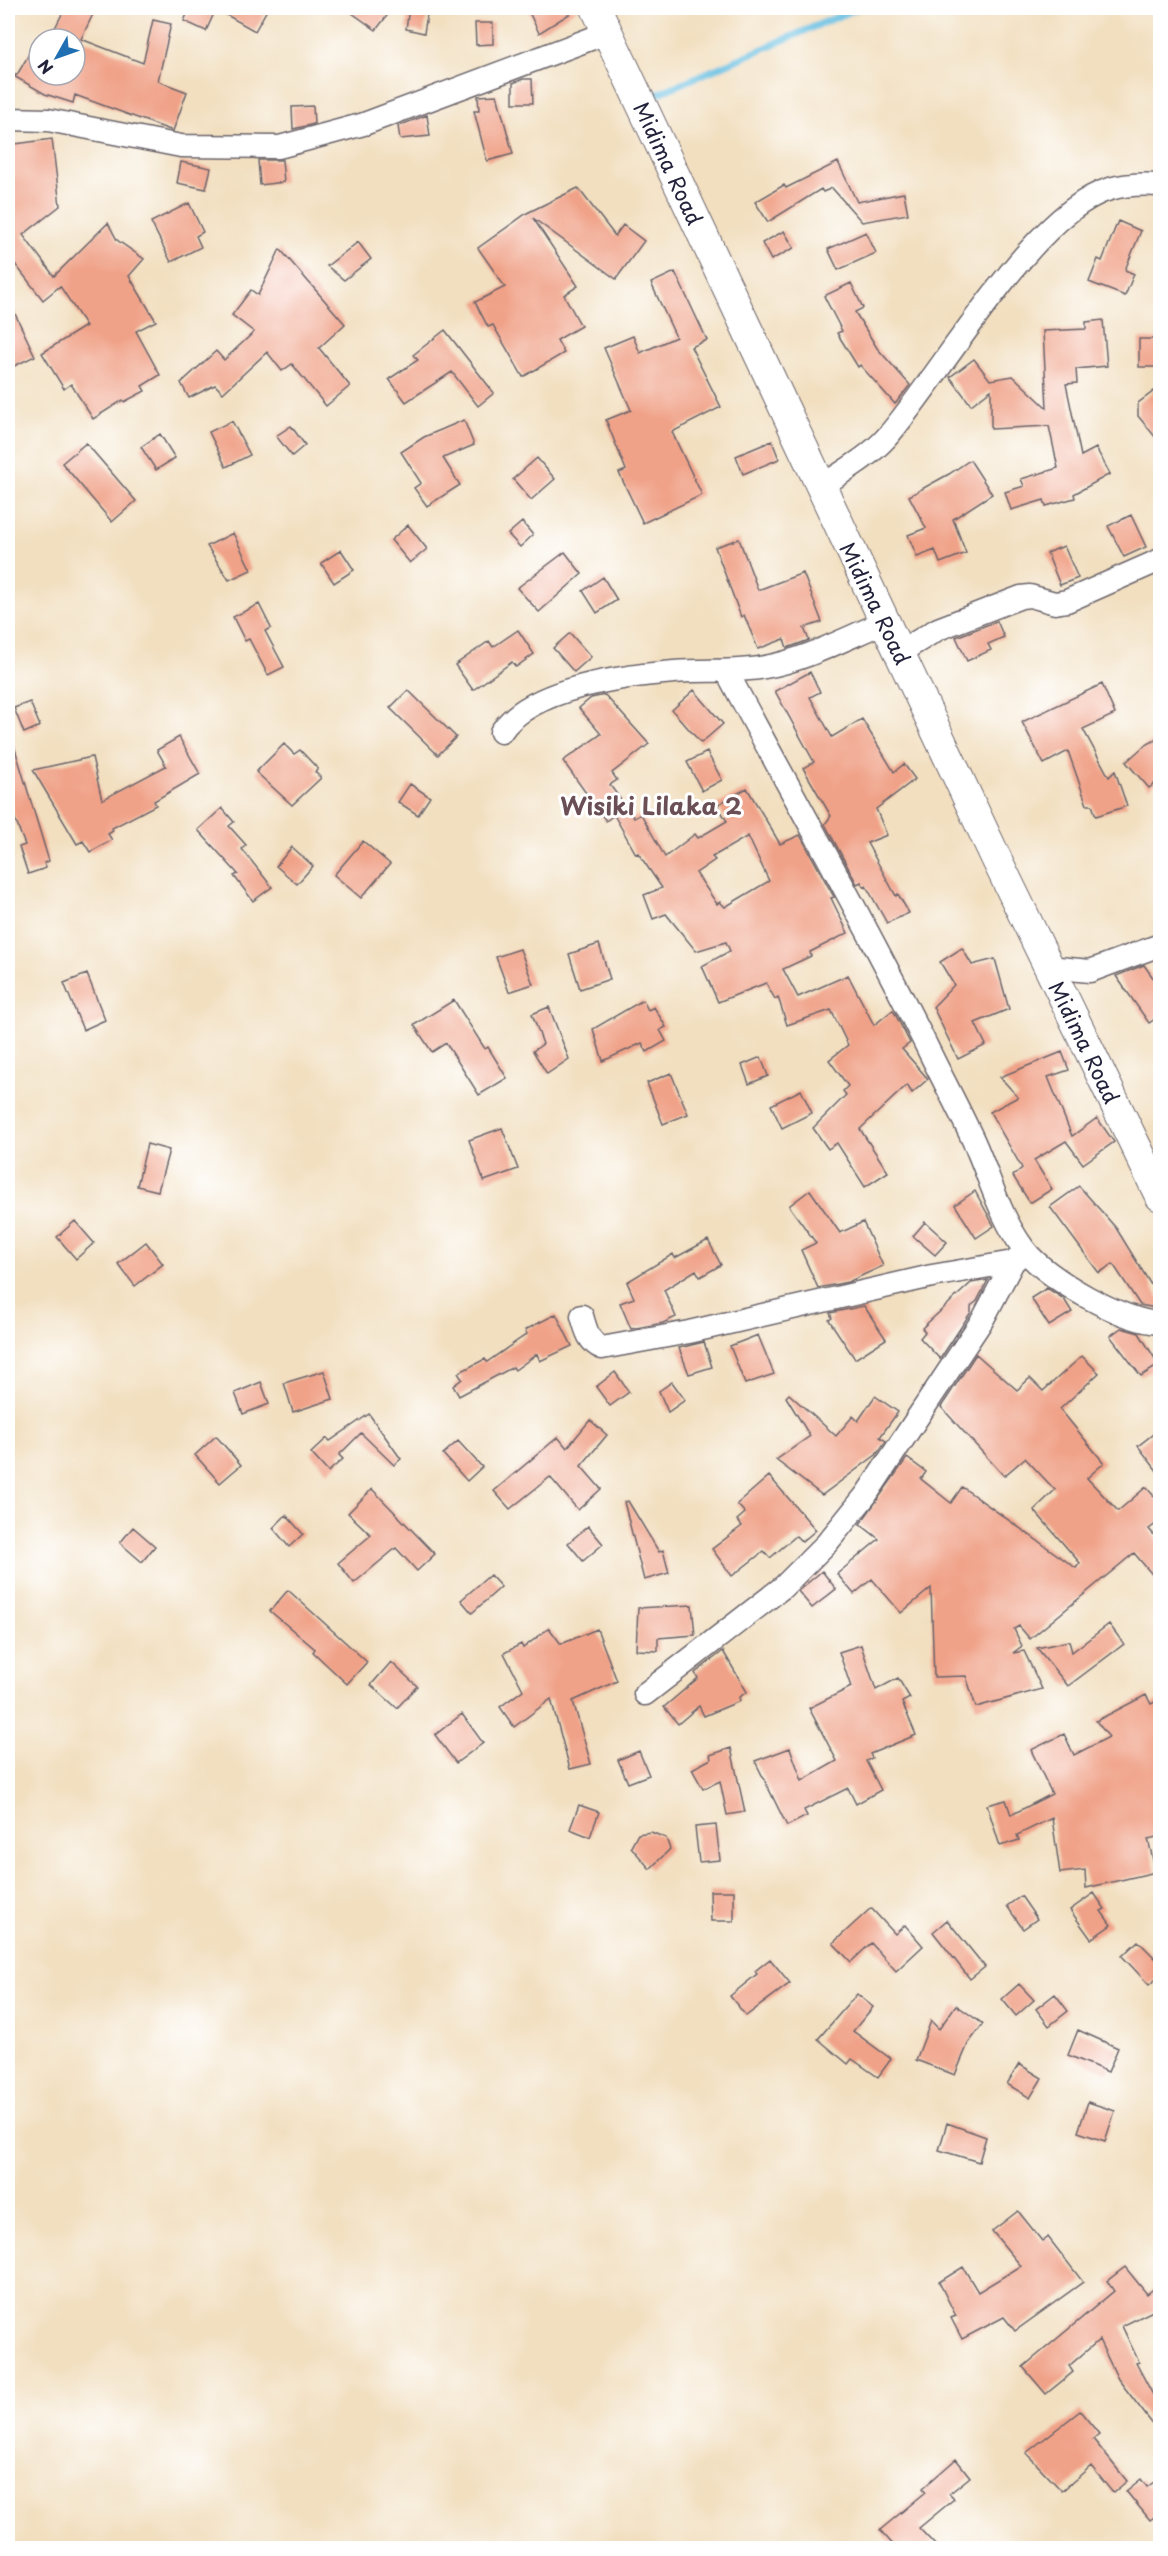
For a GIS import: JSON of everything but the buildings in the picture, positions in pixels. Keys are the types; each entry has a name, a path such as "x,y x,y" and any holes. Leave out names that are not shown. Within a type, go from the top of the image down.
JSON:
{"main road":[{"name":"Midima Road","path":"602,20 1048,967 1161,1196"}],"street":[{"path":"8,119 48,120 181,146 279,147 364,124 602,20"},
{"path":"820,487 857,463 884,440 1000,286 1027,254 1059,222 1084,202 1110,189 1161,184"},
{"path":"900,652 939,629 1012,600 1030,596 1055,603 1067,602 1160,560"},
{"path":"501,732 514,716 536,703 601,683 674,672 727,672 767,667 801,656 885,621"},
{"path":"727,672 877,947 974,1143 1019,1256"},
{"path":"1048,967 1090,971 1161,945"},
{"path":"645,1694 783,1587 827,1543 866,1495 983,1319 1019,1256"},
{"path":"582,1316 589,1338 602,1348 689,1332 1019,1256 1050,1272 1099,1304 1145,1323 1161,1323"}],"waterway":[{"path":"657,94 858,8"}],"district":[{"name":"Wisiki Lilaka 2","path":"651,805"}]}
